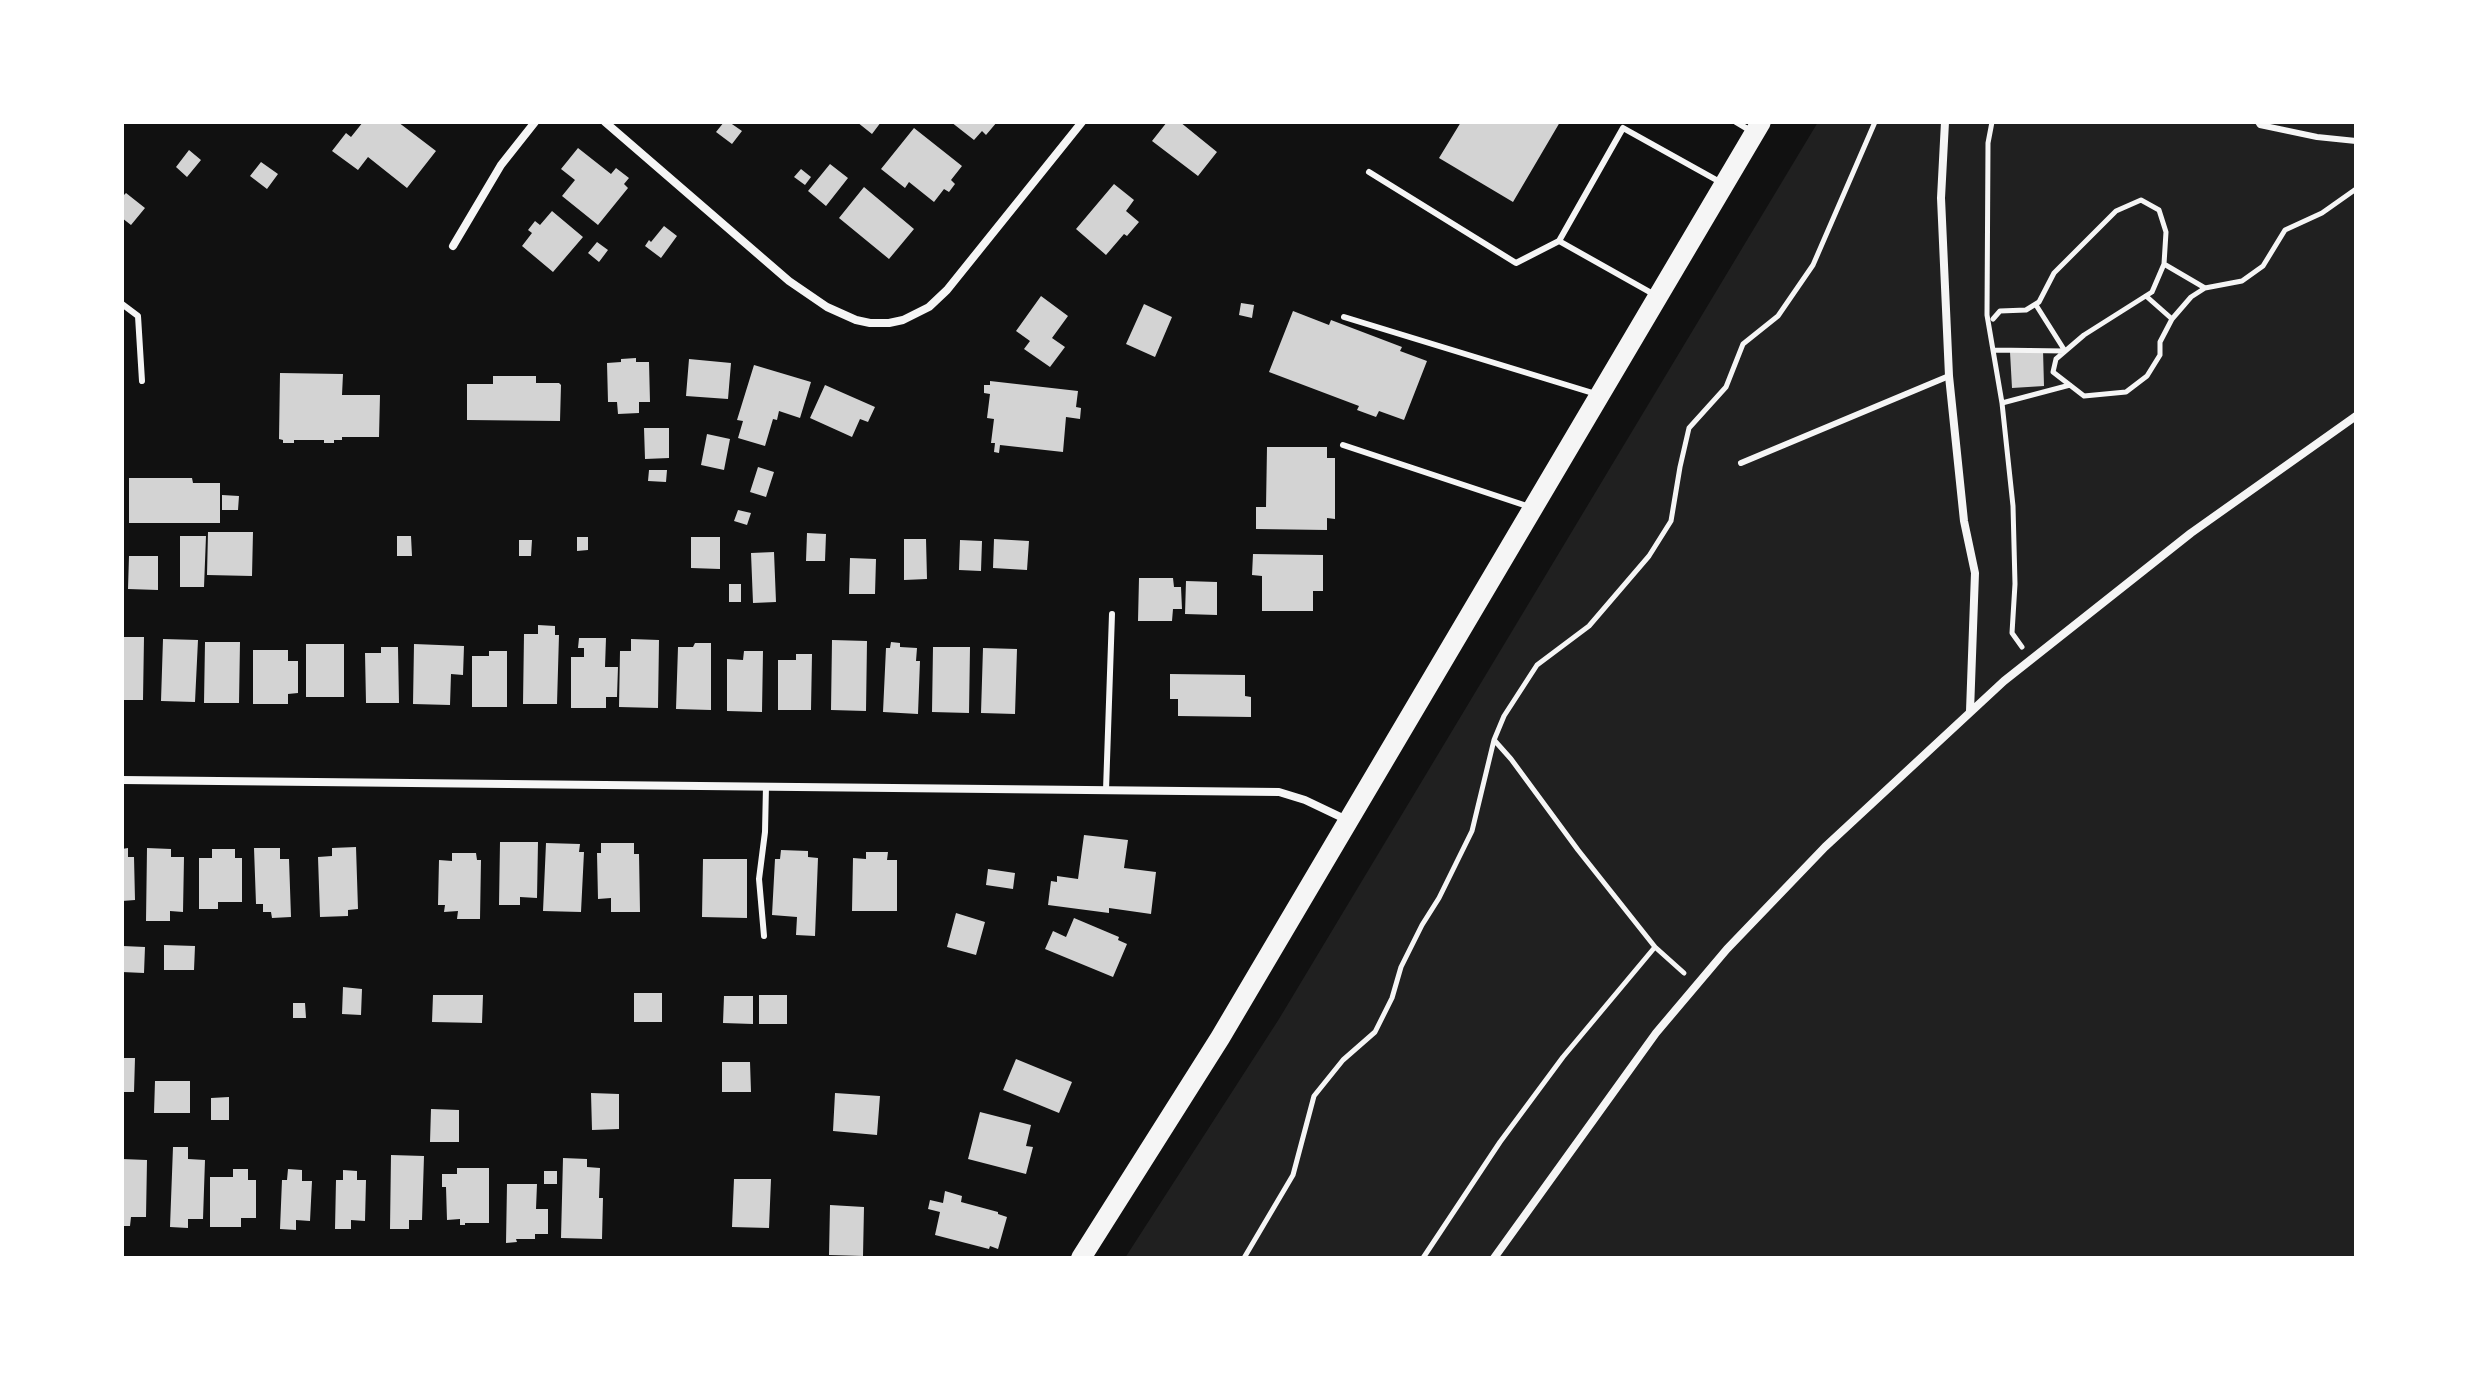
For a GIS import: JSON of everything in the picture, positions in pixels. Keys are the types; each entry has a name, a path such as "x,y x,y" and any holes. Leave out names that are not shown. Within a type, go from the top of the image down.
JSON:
{"main road":[{"path":"1081,1258 1220,1038 1350,821 1757,127"}],"street":[{"path":"453,246 501,165 535,122"},
{"path":"605,122 789,281 827,307 856,320 880,323 903,320 929,307 947,290 1082,122"},
{"path":"1945,122 1941,198 1949,376 1964,521 1975,573 1970,712"},
{"path":"1494,1258 1656,1033 1727,949 1803,870 1970,712 2031,659 2191,533 2356,416"},
{"path":"122,780 1279,792 1305,800 1350,821"}],"lane":[{"path":"1736,122 1757,127"},
{"path":"2258,122 2260,125 2317,137 2356,141"},
{"path":"1369,172 1516,263 1559,241 1623,128 1724,185"},
{"path":"1559,241 1658,297"},
{"path":"122,304 138,316 142,381"},
{"path":"1344,317 1600,395"},
{"path":"1741,463 1949,376"},
{"path":"1343,445 1534,508"},
{"path":"1106,790 1112,614"},
{"path":"764,936 759,879 765,832 766,786"}],"path":[{"path":"1244,1258 1293,1175 1314,1096 1343,1060 1375,1032 1392,998 1401,967 1472,831 1494,740 1504,716 1537,665 1589,626 1649,556 1671,521 1689,428 1726,387 1743,344 1778,316 1813,265 1875,122"},
{"path":"1992,122 1988,143 1987,315 2002,403 2013,506 2015,584 2012,633 2031,659"},
{"path":"1993,319 2000,311 2026,310 2039,302 2054,273 2087,238 2116,211 2141,200 2159,210 2166,232 2164,264 2152,292 2084,335 2056,359 2053,372 2084,396 2126,392 2147,376 2160,355 2160,342 2172,319 2191,297 2205,288 2242,281 2263,266 2285,230 2322,213 2356,189"},
{"path":"2164,264 2205,288"},
{"path":"2146,296 2172,319"},
{"path":"2035,304 2065,351"},
{"path":"1993,350 2065,351"},
{"path":"2002,403 2070,385"},
{"path":"1494,740 1655,947 1697,984"},
{"path":"1423,1258 1500,1142 1563,1057 1655,947"}],"shaded area":[{"path":"1818,122 2356,122 2356,1258 1125,1258 1279,1019"}],"building":[{"path":"363,122 398,122 436,151 407,188 368,157 358,170 332,151 346,133 351,137"},
{"path":"724,122 742,131 732,144 716,132"},
{"path":"857,122 881,122 872,134"},
{"path":"951,122 997,122 986,135 982,131 974,140"},
{"path":"1167,122 1180,122 1217,152 1198,176 1152,141"},
{"path":"1461,122 1560,122 1513,202 1439,158"},
{"path":"914,128 962,166 951,180 955,184 949,192 944,189 934,202 909,182 905,188 881,169"},
{"path":"578,148 611,174 616,168 629,178 624,184 628,188 598,225 562,196 575,180 561,169"},
{"path":"189,150 201,160 187,177 176,167"},
{"path":"261,162 278,174 267,189 250,176"},
{"path":"830,164 848,178 826,206 808,191"},
{"path":"801,169 811,177 805,185 794,177"},
{"path":"1114,184 1134,200 1126,211 1139,222 1106,255 1076,229"},
{"path":"864,187 914,229 889,259 839,218"},
{"path":"126,193 145,208 131,225 122,218 122,197"},
{"path":"552,211 583,237 553,272 522,246 532,233 528,230 535,221 540,225"},
{"path":"664,226 677,236 661,258 645,246"},
{"path":"597,242 608,250 599,262 588,253"},
{"path":"1041,296 1068,316 1052,338 1065,347 1050,367 1024,349 1030,341 1016,331"},
{"path":"1241,303 1254,305 1252,318 1239,315"},
{"path":"1144,304 1172,317 1155,357 1126,344"},
{"path":"1293,311 1329,325 1331,320 1402,347 1400,351 1427,361 1404,420 1379,411 1376,417 1357,410 1359,406 1269,372"},
{"path":"2043,350 2044,386 2012,388 2010,352"},
{"path":"636,358 636,362 649,362 650,402 639,402 639,413 618,414 617,402 608,402 607,363"},
{"path":"689,359 731,363 728,399 686,396"},
{"path":"754,365 811,382 800,418 779,411 777,420 773,419 765,446 738,438 743,421 737,420"},
{"path":"280,373 343,374 342,395 380,395 379,437 342,437 334,443 294,440 294,443 283,443 279,439"},
{"path":"493,376 536,376 536,383 559,383 560,421 467,420 467,384 493,384"},
{"path":"990,381 1078,391 1076,407 1081,408 1080,419 1066,417 1063,452 1000,445 999,453 994,452 995,443 991,443 994,419 987,418 990,394 984,393 984,385 990,385"},
{"path":"825,385 875,407 868,422 860,419 852,437 810,418"},
{"path":"644,428 669,428 669,458 645,459"},
{"path":"707,434 730,439 724,470 701,465"},
{"path":"1267,447 1327,447 1327,458 1335,458 1335,519 1327,518 1327,530 1256,529 1256,507 1266,507"},
{"path":"758,467 774,472 766,497 750,492"},
{"path":"649,470 667,470 666,482 648,481"},
{"path":"129,478 192,478 193,483 220,483 220,523 129,523"},
{"path":"222,495 239,496 238,510 222,510"},
{"path":"738,510 751,513 747,525 734,521"},
{"path":"208,532 253,532 252,576 207,575"},
{"path":"807,533 826,534 825,561 806,561"},
{"path":"180,536 206,536 204,587 180,587"},
{"path":"397,536 411,536 412,556 397,556"},
{"path":"577,537 588,537 588,550 577,551"},
{"path":"691,537 720,537 720,569 691,568"},
{"path":"904,539 926,539 927,579 904,580"},
{"path":"994,539 1029,541 1027,570 993,568"},
{"path":"519,540 532,540 531,556 519,556"},
{"path":"960,540 982,541 981,571 959,570"},
{"path":"774,552 776,602 753,603 751,553"},
{"path":"1253,554 1323,555 1323,591 1313,591 1313,611 1262,611 1262,576 1252,575"},
{"path":"129,556 158,556 158,590 128,589"},
{"path":"850,558 876,559 875,594 849,594"},
{"path":"1139,578 1173,578 1174,587 1181,587 1182,609 1173,609 1172,621 1138,621"},
{"path":"1186,581 1217,582 1217,615 1185,614"},
{"path":"729,584 741,584 741,602 729,602"},
{"path":"538,625 555,626 555,635 559,635 557,704 523,704 524,634 538,634"},
{"path":"122,637 144,637 143,700 122,700"},
{"path":"579,638 606,638 605,667 618,667 617,697 606,697 606,708 571,708 571,657 584,657 584,648 578,648"},
{"path":"163,639 198,640 195,702 161,701"},
{"path":"631,639 659,640 658,708 619,707 620,651 631,651"},
{"path":"832,640 867,641 866,711 831,710"},
{"path":"205,642 240,642 239,703 204,703"},
{"path":"891,642 900,643 900,647 917,648 916,661 920,661 918,714 883,712 886,648 890,648"},
{"path":"695,643 711,643 711,710 676,709 678,647 693,647"},
{"path":"306,644 344,644 344,697 306,697"},
{"path":"414,644 464,646 463,675 451,674 450,705 413,704"},
{"path":"381,647 398,647 399,703 366,703 365,653 381,653"},
{"path":"933,647 970,647 969,713 932,712"},
{"path":"983,648 1017,649 1015,714 981,713"},
{"path":"253,650 288,650 288,661 298,661 298,693 288,694 288,704 253,704"},
{"path":"489,651 507,651 507,707 472,707 472,656 489,656"},
{"path":"744,651 763,651 762,712 727,711 727,659 743,660"},
{"path":"796,654 812,654 811,710 778,710 778,660 796,660"},
{"path":"1170,674 1245,675 1245,696 1251,697 1251,717 1178,716 1178,699 1170,699"},
{"path":"1084,835 1128,840 1124,868 1156,872 1151,914 1109,908 1109,913 1048,905 1051,881 1057,882 1057,876 1078,879"},
{"path":"500,842 538,842 537,898 520,897 520,905 499,905"},
{"path":"546,843 580,844 579,852 584,852 581,912 543,911"},
{"path":"601,843 634,843 634,854 639,854 640,912 611,912 611,898 598,899 597,853 601,853"},
{"path":"356,847 358,909 348,910 348,916 320,917 318,857 332,856 332,848"},
{"path":"128,848 128,857 134,857 135,900 122,901 122,849"},
{"path":"147,848 171,849 171,857 184,857 183,912 170,911 170,921 146,921"},
{"path":"254,848 280,848 280,859 289,859 291,917 272,918 271,912 263,912 263,904 256,904"},
{"path":"212,849 235,849 235,858 242,858 242,902 218,902 218,909 199,909 199,858 212,858"},
{"path":"781,850 808,851 808,857 818,858 815,936 796,935 797,917 772,915 775,859 780,859"},
{"path":"866,852 888,852 887,860 897,860 897,911 852,911 853,858 866,859"},
{"path":"452,853 476,853 477,860 481,860 480,919 457,919 458,911 444,912 445,905 438,905 439,860 452,861"},
{"path":"703,859 747,859 747,918 702,917"},
{"path":"988,869 1015,873 1013,889 986,885"},
{"path":"956,913 985,922 976,955 947,947"},
{"path":"1074,918 1119,937 1118,940 1127,944 1113,977 1045,949 1053,931 1066,937"},
{"path":"164,945 195,946 194,970 164,970"},
{"path":"123,946 145,947 144,973 122,972"},
{"path":"343,987 362,989 361,1015 342,1014"},
{"path":"634,993 662,993 662,1022 634,1022"},
{"path":"433,995 483,995 482,1023 432,1022"},
{"path":"759,995 787,995 787,1024 759,1024"},
{"path":"724,996 753,996 753,1024 723,1023"},
{"path":"293,1003 305,1003 306,1018 293,1018"},
{"path":"122,1058 135,1058 134,1092 122,1092"},
{"path":"1016,1059 1072,1082 1059,1113 1003,1090"},
{"path":"722,1062 750,1062 751,1092 722,1092"},
{"path":"155,1081 190,1081 190,1113 154,1113"},
{"path":"591,1093 619,1094 619,1129 592,1130"},
{"path":"835,1093 880,1096 877,1135 833,1131"},
{"path":"229,1097 229,1120 211,1120 211,1098"},
{"path":"431,1109 459,1110 459,1142 430,1142"},
{"path":"980,1112 1031,1125 1026,1146 1033,1147 1026,1174 968,1159"},
{"path":"173,1147 188,1147 188,1159 205,1160 203,1219 188,1219 188,1228 170,1227"},
{"path":"391,1155 424,1156 422,1220 409,1220 409,1229 390,1229"},
{"path":"563,1158 587,1159 587,1167 600,1168 602,1239 561,1238"},
{"path":"122,1159 147,1160 146,1217 131,1217 130,1226 122,1226"},
{"path":"457,1168 489,1168 489,1223 460,1225 460,1219 447,1220 446,1187 442,1187 442,1174 457,1174"},
{"path":"233,1169 248,1169 248,1180 256,1180 256,1218 241,1218 241,1227 210,1227 210,1177 233,1177"},
{"path":"288,1169 302,1170 302,1181 312,1181 310,1221 296,1220 296,1230 280,1229 282,1180 287,1180"},
{"path":"343,1170 357,1171 357,1180 366,1180 365,1221 351,1220 351,1229 335,1229 336,1180 343,1180"},
{"path":"544,1171 557,1171 557,1184 544,1184"},
{"path":"734,1179 771,1179 769,1228 732,1227"},
{"path":"507,1184 537,1184 536,1209 548,1209 548,1234 535,1234 535,1239 516,1239 517,1242 506,1243"},
{"path":"945,1191 962,1196 961,1202 1007,1217 998,1249 935,1235 940,1212 928,1209 930,1200 943,1203"},
{"path":"830,1205 864,1207 863,1256 829,1255"}]}
